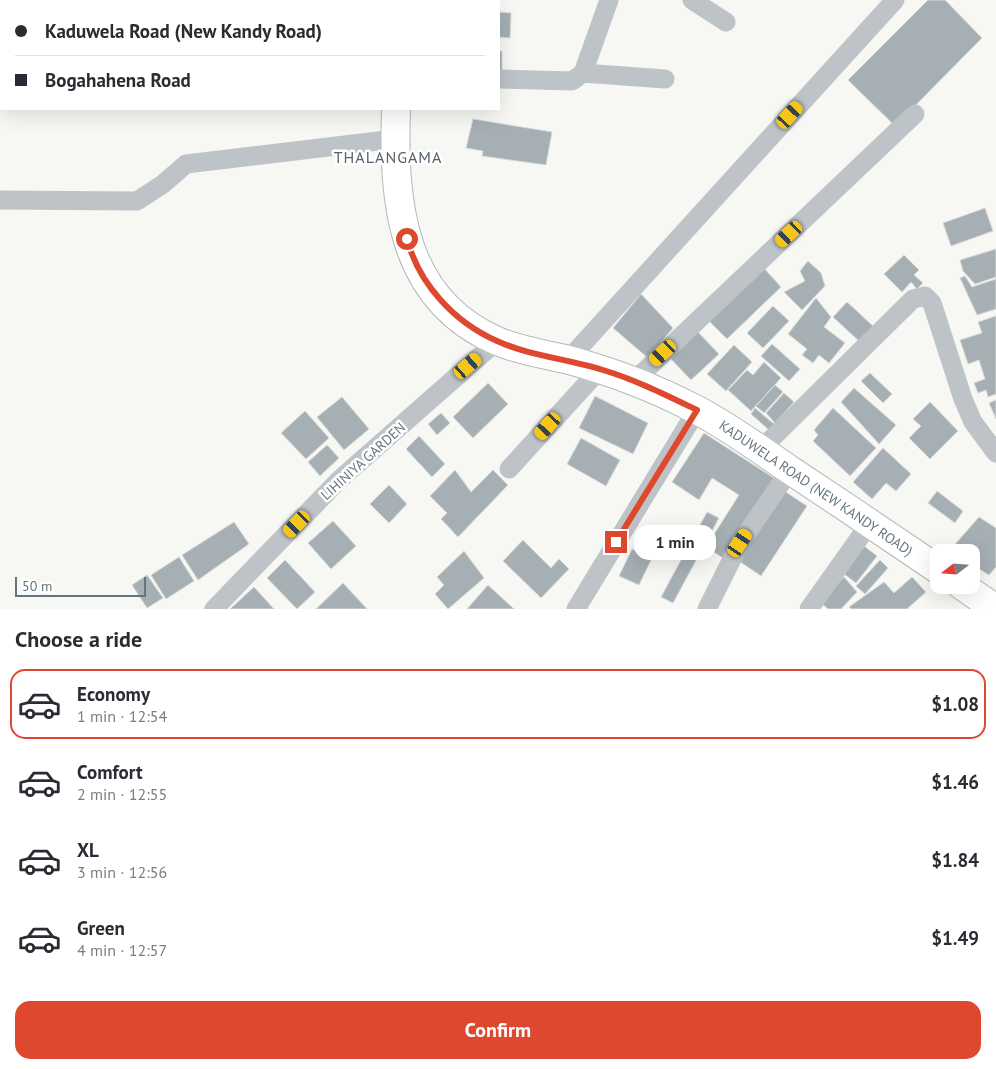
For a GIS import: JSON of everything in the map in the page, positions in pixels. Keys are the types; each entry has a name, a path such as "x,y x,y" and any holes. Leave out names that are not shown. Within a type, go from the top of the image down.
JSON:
{"main road":[{"name":"KADUWELA ROAD (NEW KANDY ROAD)","path":"396,110 395,171 398,198 411,254 420,272 446,306 468,325 497,341 635,380 697,410 930,564"},
{"path":"975,594 996,608"}],"street":[{"path":"500,79 572,81 583,73 609,0"},
{"path":"692,0 726,22"},
{"path":"568,360 895,0"},
{"path":"583,73 664,79"},
{"path":"635,380 915,114"},
{"path":"0,200 137,201 163,184 186,164 395,139"},
{"path":"760,450 913,298 925,296 932,303 962,399 973,422 996,453"},
{"name":"LIHINIYA GARDEN","path":"214,609 338,481 497,341"},
{"path":"509,468 600,369"},
{"path":"576,609 697,410"},
{"path":"707,609 740,543 790,470"},
{"path":"809,609 870,523"}],"building":[{"path":"928,0 945,0 982,38 895,126 848,80"},
{"path":"500,12 511,13 510,38 500,37"},
{"path":"500,51 502,51 502,72 500,72"},
{"path":"473,119 552,132 546,165 482,156 483,151 466,148"},
{"path":"985,208 993,231 951,246 943,223"},
{"path":"996,249 996,277 975,284 963,271 960,260"},
{"path":"904,255 919,270 914,275 923,283 917,289 911,282 902,292 884,274"},
{"path":"808,261 821,273 825,286 802,310 784,292 805,281 800,271"},
{"path":"762,266 781,287 727,339 707,319"},
{"path":"965,276 972,287 996,279 996,309 977,315 960,278"},
{"path":"641,294 673,328 648,358 613,328"},
{"path":"816,298 831,317 824,327 845,343 829,363 819,355 813,363 802,355 807,349 788,334"},
{"path":"847,302 874,327 860,342 833,317"},
{"path":"773,306 789,321 763,348 747,333"},
{"path":"996,316 996,394 988,397 986,390 978,393 974,383 985,379 979,360 968,364 960,340 982,333 978,322"},
{"path":"695,329 719,354 691,380 668,356"},
{"path":"772,344 800,369 789,381 761,356"},
{"path":"734,345 752,362 726,391 707,374"},
{"path":"764,362 781,378 751,411 728,390 747,370 753,375"},
{"path":"870,373 892,394 883,403 861,381"},
{"path":"488,383 508,404 473,438 453,417"},
{"path":"775,385 783,392 764,413 756,406"},
{"path":"854,388 896,425 879,444 841,402"},
{"path":"784,393 794,402 775,423 766,413"},
{"path":"595,396 648,423 633,454 579,428"},
{"path":"342,397 369,429 344,450 317,417"},
{"path":"996,400 996,419 989,403"},
{"path":"930,402 958,431 930,459 909,438 921,426 913,419"},
{"path":"755,408 774,424 769,430 751,414"},
{"path":"833,408 876,448 850,476 813,441 818,435 814,430"},
{"path":"305,411 329,438 306,459 281,433"},
{"path":"441,413 450,423 437,435 428,424"},
{"path":"704,433 777,480 726,560 706,547 739,495 712,478 699,500 672,482"},
{"path":"419,436 445,464 432,477 406,449"},
{"path":"581,438 620,460 606,486 567,464"},
{"path":"327,445 339,458 320,476 308,462"},
{"path":"883,448 911,474 896,491 886,483 872,499 853,482"},
{"path":"455,470 471,492 493,470 508,485 458,537 441,519 447,513 430,496"},
{"path":"389,485 407,504 389,523 370,504"},
{"path":"781,489 807,506 761,576 736,559"},
{"path":"937,491 963,511 955,523 928,503"},
{"path":"707,512 719,518 673,603 661,597"},
{"path":"979,517 996,528 996,567 989,575 980,570 980,544 955,544"},
{"path":"333,521 356,546 331,569 308,543"},
{"path":"234,522 249,544 198,580 182,555"},
{"path":"523,540 551,568 559,559 569,569 541,598 503,561"},
{"path":"864,546 877,556 856,583 843,573"},
{"path":"632,549 652,558 639,585 619,576"},
{"path":"464,551 484,578 448,609 435,594 444,585 437,577"},
{"path":"179,557 194,581 166,599 151,575"},
{"path":"285,560 315,592 297,609 267,578"},
{"path":"880,560 888,568 865,594 856,586"},
{"path":"147,575 163,598 147,608 132,585"},
{"path":"844,577 857,592 841,609 828,609 820,602"},
{"path":"912,577 926,592 907,609 851,609 849,607 884,582 894,593"},
{"path":"343,583 367,609 316,609"},
{"path":"488,585 514,609 467,609"},
{"path":"254,587 274,609 230,609"}],"district":[{"name":"THALANGAMA","path":"388,157"}],"route":[{"path":"407,239 411,254 430,288 446,306 468,325 497,341 635,380 697,410 616,542"}]}
